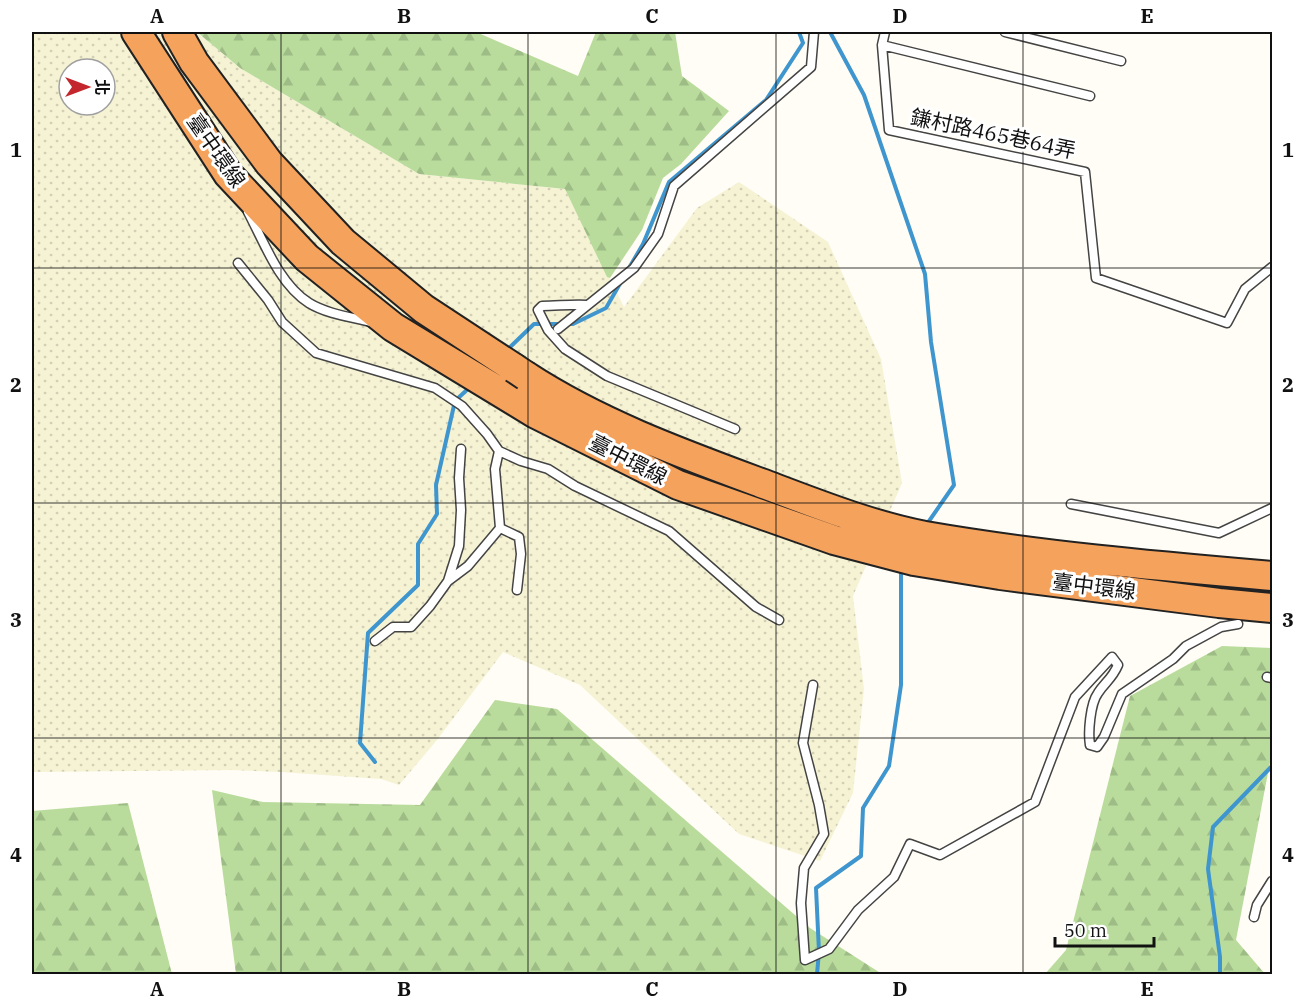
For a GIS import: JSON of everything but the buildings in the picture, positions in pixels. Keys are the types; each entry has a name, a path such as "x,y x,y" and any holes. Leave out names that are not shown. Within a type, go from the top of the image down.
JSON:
{"highway":[{"name":"臺中環線","path":"136,32 228,174 308,258 393,327 499,375 559,397 678,453 838,512 911,546 1000,575 1272,608"},
{"name":"臺中環線","path":"177,32 194,62 269,163 343,242 499,375"},
{"name":"臺中環線","path":"911,546 1013,549 1272,576"}],"lane":[{"path":"558,329 634,268 658,234 674,186 812,67 814,32"},
{"name":"鎌村路465巷64弄","path":"885,32 882,45 889,130 1085,172 1096,278 1227,322 1245,289 1272,267"},
{"path":"1005,32 1121,61"},
{"path":"882,45 1090,96"},
{"path":"238,263 268,300 282,322 316,353 435,388 462,406 499,451 521,461 548,469 575,486 669,531 756,607 779,620"},
{"path":"587,304 542,306 538,310 548,330 565,349 607,376 735,429"},
{"path":"448,581 459,546 461,449"},
{"path":"375,640 393,627 411,627 448,581 468,566 500,528 495,469 499,451"},
{"path":"1071,504 1219,533 1272,508"},
{"path":"500,528 519,537 521,554 517,590"},
{"path":"813,685 803,743 824,834 804,868 801,903 805,960 829,949 858,910 894,878 910,844 940,855 1035,802 1075,697 1112,657 1118,665 1112,677 1097,694 1088,734 1090,746 1097,747 1104,737 1122,694 1173,659 1186,646 1221,627 1238,624"},
{"path":"1254,917 1257,905 1272,881"}],"shaded area":[{"path":"32,32 197,32 240,68 419,174 565,189 624,307 697,208 739,182 828,242 881,359 902,483 853,596 864,689 853,793 820,861 739,834 580,685 503,652 437,740 399,785 381,779 232,770 32,772"}],"green space":[{"path":"197,32 476,32 578,76 596,32 675,32 682,76 729,111 681,164 663,178 642,230 610,278 607,277 565,189 419,174 240,68"},
{"path":"1222,646 1272,648 1272,752 1236,940 1265,974 1045,974 1066,950 1130,696"},
{"path":"495,700 557,709 810,928 882,974 236,974 212,790 263,802 420,805"},
{"path":"128,803 172,974 32,974 32,811"}],"waterway":[{"path":"629,268 643,244 669,182 766,100 803,43 799,32"},
{"path":"830,32 864,95 925,274 931,342 954,485 927,524"},
{"path":"507,350 534,324 573,324 606,308 621,282"},
{"path":"375,762 360,743 368,633 418,585 418,544 437,514 436,485 455,401 470,387"},
{"path":"817,974 819,952 816,888 861,856 863,808 889,766 901,685 901,569"},
{"path":"1220,974 1220,957 1208,869 1213,827 1272,766"}]}
